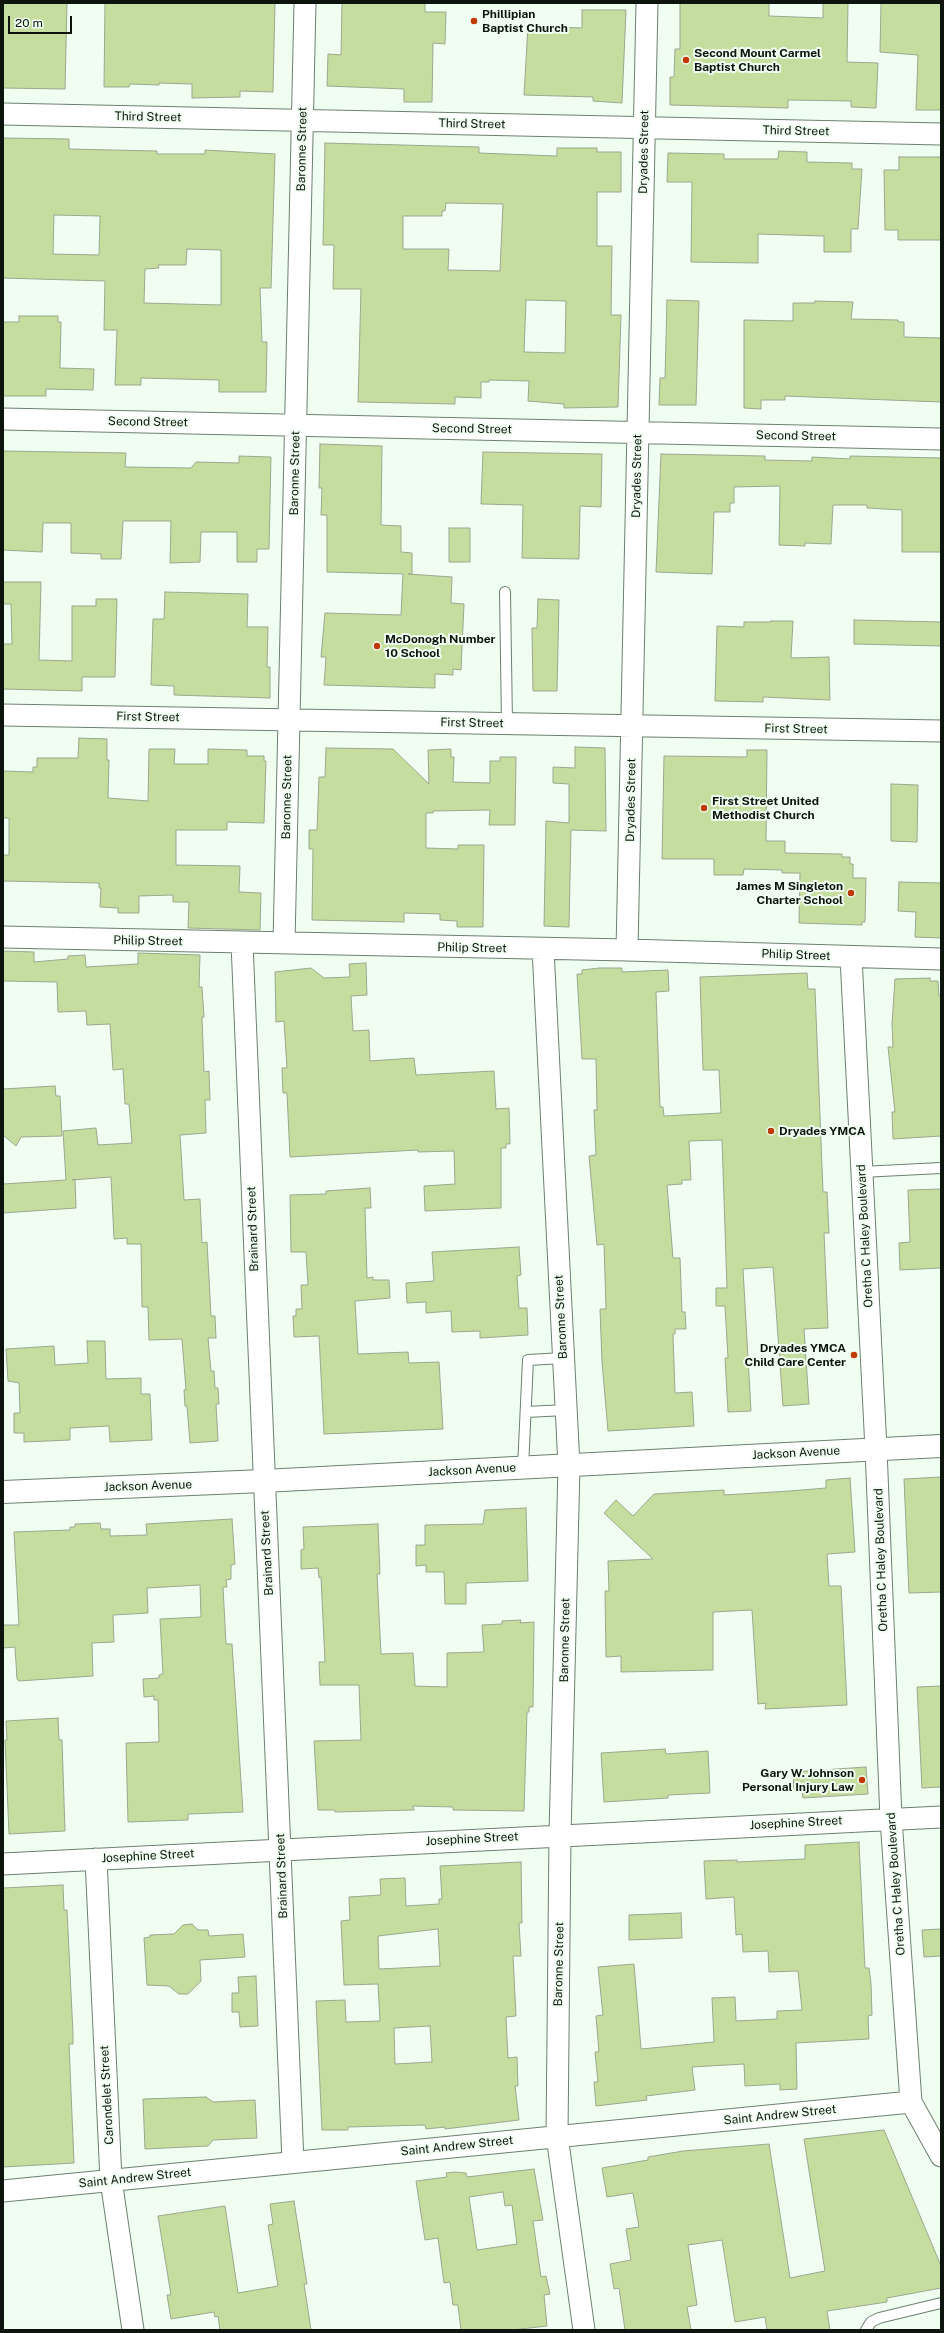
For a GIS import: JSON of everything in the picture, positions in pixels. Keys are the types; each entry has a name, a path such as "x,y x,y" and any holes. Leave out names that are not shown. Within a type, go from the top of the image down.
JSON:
{"street":[{"name":"Baronne Street","path":"284,943 305,3"},
{"name":"Dryades Street","path":"627,950 647,3"},
{"name":"Third Street","path":"3,114 941,134"},
{"name":"Second Street","path":"3,419 941,439"},
{"name":"First Street","path":"3,715 941,731"},
{"name":"Philip Street","path":"3,937 627,950 941,959"},
{"name":"Brainard Street","path":"242,943 293,2162"},
{"name":"Baronne Street","path":"543,949 569,1466 560,1835 557,2136 584,2330"},
{"name":"Oretha C Haley Boulevard","path":"851,956 876,1449 891,1819 911,2102 941,2156"},
{"name":"Jackson Avenue","path":"3,1492 264,1481 941,1446"},
{"name":"Josephine Street","path":"3,1864 941,1817"},
{"name":"Carondelet Street","path":"96,1859 111,2180 133,2330"},
{"name":"Saint Andrew Street","path":"3,2191 911,2102"}],"lane":[{"path":"505,592 507,724"},
{"path":"861,1172 941,1168"},
{"path":"523,1468 528,1360 564,1358"},
{"path":"526,1412 566,1410"},
{"path":"866,2330 870,2322 879,2318 941,2303"}],"building":[{"path":"3,3 67,3 65,89 3,88"},
{"path":"105,3 275,3 273,92 240,91 240,97 192,98 192,84 159,83 159,85 130,84 129,87 104,87"},
{"path":"342,3 425,3 425,12 446,12 445,44 433,43 432,102 404,102 404,89 327,86 328,54 341,55"},
{"path":"680,3 769,3 769,16 823,18 823,3 848,3 847,62 878,63 876,108 851,107 851,101 788,100 788,108 670,105 670,77 674,77 675,49 680,49"},
{"path":"881,3 941,3 941,110 916,110 918,55 880,52"},
{"path":"582,10 626,10 622,103 593,101 593,97 524,95 528,26 582,28"},
{"path":"3,138 69,139 69,149 157,151 157,154 205,154 205,150 275,154 271,288 260,288 262,342 267,342 266,392 219,392 219,380 141,378 141,385 115,385 117,330 104,330 105,281 3,278","holes":["54,215 100,216 99,255 53,254","187,249 221,250 221,305 144,303 145,269 159,268 158,265 186,265"]},
{"path":"325,143 479,147 479,153 557,156 557,148 597,148 597,152 621,152 621,192 597,192 597,246 612,246 611,315 621,315 618,407 564,408 564,404 528,401 529,381 489,380 489,382 481,382 481,398 455,397 455,404 358,402 361,289 333,289 334,245 323,245","holes":["446,203 503,204 500,271 448,270 449,249 403,249 403,216 442,216 442,211 445,211","526,300 566,301 565,353 524,352"]},
{"path":"779,151 807,152 807,162 852,163 852,169 862,169 858,229 851,229 851,252 824,252 824,236 758,234 758,263 691,262 692,182 667,182 668,153 724,154 724,159 778,159"},
{"path":"899,157 941,157 941,240 898,240 898,230 885,230 884,170 899,170"},
{"path":"667,300 699,301 696,405 659,405 660,378 665,378"},
{"path":"815,301 853,302 851,319 898,320 898,322 904,322 904,337 941,338 941,402 785,396 785,400 761,400 761,409 744,408 744,320 793,321 793,303 815,303"},
{"path":"19,316 58,316 58,322 61,322 60,368 94,369 93,390 46,389 46,396 3,396 3,322 19,322"},
{"path":"320,444 382,446 381,525 401,526 401,552 412,553 412,574 408,574 452,577 451,603 464,604 461,670 453,669 453,675 435,674 435,688 324,685 326,657 321,657 325,613 401,615 403,574 327,572 327,515 321,515 322,488 319,488"},
{"path":"3,451 126,453 125,467 191,468 196,462 239,463 239,456 271,457 269,549 257,549 257,562 237,562 237,532 201,532 200,562 170,563 171,521 123,521 121,559 101,559 101,554 71,553 71,523 43,523 42,552 3,550"},
{"path":"483,452 602,454 601,507 580,506 579,559 522,558 523,505 481,504"},
{"path":"661,454 765,456 765,460 812,461 812,457 850,459 850,456 941,458 941,552 902,552 902,510 867,508 867,505 833,505 831,544 805,543 805,546 779,545 780,486 734,487 734,503 730,503 730,512 714,512 712,574 656,572"},
{"path":"449,528 470,528 470,562 449,562"},
{"path":"3,582 41,582 39,660 72,661 72,606 96,606 96,599 117,599 115,677 82,677 82,691 3,689 3,644 12,644 11,604 3,604"},
{"path":"165,592 248,594 247,627 268,627 267,667 270,667 270,698 174,695 174,686 151,685 153,619 164,619"},
{"path":"538,599 559,600 557,691 533,691 532,628 537,628"},
{"path":"854,620 941,622 941,646 854,644"},
{"path":"793,621 791,658 829,657 830,700 763,697 763,702 715,701 717,626 744,627 744,622"},
{"path":"79,738 107,739 107,760 109,760 108,798 148,801 149,749 175,749 174,764 208,764 208,749 247,750 247,756 264,756 264,761 266,761 264,823 227,822 227,830 176,830 176,865 240,866 239,892 261,893 260,930 188,928 189,902 173,902 173,895 139,896 139,913 118,913 118,908 100,907 101,888 99,888 99,883 3,881 3,855 9,855 9,818 3,818 3,771 33,772 33,767 37,767 37,758 78,758"},
{"path":"575,747 605,748 606,831 571,830 569,927 544,926 546,821 569,823 569,784 553,783 553,767 575,768"},
{"path":"326,748 393,749 429,784 428,750 451,749 451,757 454,757 453,782 490,783 490,761 500,761 500,757 516,757 515,825 489,825 490,810 433,811 433,813 426,813 426,848 458,849 458,845 484,845 483,927 457,927 457,921 440,920 440,914 404,913 404,922 312,920 313,849 309,849 309,830 317,830 319,777 325,777"},
{"path":"747,750 767,750 766,841 785,841 785,853 842,854 842,857 850,857 850,864 853,864 853,878 866,878 865,922 862,922 862,925 799,923 800,873 782,873 782,870 744,869 743,875 714,875 714,859 662,859 664,756 747,757"},
{"path":"891,784 918,785 917,842 891,841"},
{"path":"899,882 941,883 941,938 915,937 916,912 898,911"},
{"path":"3,951 34,952 34,962 68,959 68,956 85,955 86,967 138,964 138,953 200,955 199,987 202,987 204,1017 202,1017 204,1072 209,1071 210,1100 205,1100 206,1133 180,1135 184,1200 200,1199 202,1243 207,1242 211,1316 215,1316 216,1338 208,1338 211,1371 214,1371 215,1388 218,1388 219,1404 216,1404 218,1441 190,1443 187,1406 185,1406 184,1390 186,1390 182,1339 149,1340 148,1307 142,1307 141,1244 127,1244 127,1238 114,1239 111,1177 75,1180 76,1208 3,1213 3,1184 66,1180 63,1131 96,1128 98,1145 132,1143 129,1104 125,1104 123,1069 113,1070 110,1024 87,1025 86,1011 58,1012 57,982 3,981"},
{"path":"366,963 367,995 351,996 353,1031 369,1030 370,1061 414,1058 416,1075 494,1071 496,1109 509,1108 510,1144 506,1144 506,1148 501,1148 501,1208 425,1211 424,1186 455,1184 454,1151 418,1152 418,1150 290,1157 287,1093 283,1093 282,1068 287,1068 284,1021 276,1022 275,972 311,968 324,978 350,977 349,964"},
{"path":"622,968 622,972 668,970 669,991 656,992 660,1107 663,1107 664,1116 721,1113 719,1070 703,1070 700,977 807,973 808,989 815,989 823,1192 827,1192 829,1233 824,1233 828,1328 804,1329 809,1404 783,1406 773,1267 743,1269 751,1411 728,1412 725,1358 728,1358 725,1306 716,1306 716,1288 727,1288 722,1140 689,1141 691,1180 682,1180 682,1184 667,1185 673,1258 680,1258 682,1312 685,1312 686,1329 675,1329 675,1334 673,1334 675,1393 692,1392 694,1426 608,1431 602,1362 600,1309 606,1309 604,1244 597,1245 589,1156 596,1155 594,1110 597,1110 596,1059 582,1059 577,974 582,974 582,970"},
{"path":"930,978 930,981 938,981 939,996 941,995 941,1136 893,1139 892,1112 895,1112 888,1047 893,1047 892,1024 895,979"},
{"path":"55,1086 56,1096 60,1096 62,1136 21,1137 16,1146 3,1135 3,1089"},
{"path":"370,1188 371,1208 365,1208 367,1278 373,1277 373,1280 389,1280 390,1298 355,1301 358,1354 408,1352 409,1363 439,1362 443,1429 324,1434 319,1336 294,1337 293,1316 296,1316 296,1309 302,1309 301,1285 308,1285 306,1252 291,1252 290,1195 326,1194 326,1191"},
{"path":"941,1189 941,1268 900,1270 899,1243 910,1242 908,1190"},
{"path":"519,1247 521,1275 517,1276 519,1308 527,1308 528,1335 480,1338 480,1331 452,1332 451,1311 426,1313 426,1302 407,1303 406,1283 434,1281 432,1252"},
{"path":"87,1341 105,1341 106,1379 141,1378 141,1394 150,1394 152,1440 110,1442 109,1426 70,1428 70,1440 24,1442 24,1433 14,1433 14,1413 20,1413 19,1383 8,1381 6,1349 54,1346 55,1365 88,1363"},
{"path":"941,1477 941,1592 909,1593 904,1479"},
{"path":"850,1478 855,1552 827,1554 829,1586 841,1586 847,1705 765,1709 766,1703 758,1704 752,1610 713,1612 713,1670 621,1672 621,1656 606,1657 605,1591 609,1591 608,1561 653,1559 604,1513 616,1500 633,1516 654,1494 724,1490 724,1495 790,1491 826,1488 826,1480"},
{"path":"526,1508 528,1581 466,1583 466,1604 445,1604 444,1572 426,1572 426,1565 416,1566 416,1545 425,1545 425,1525 483,1524 485,1510"},
{"path":"232,1519 235,1564 231,1565 231,1579 226,1580 227,1587 223,1587 226,1644 232,1644 243,1812 188,1814 188,1820 128,1822 126,1743 159,1742 158,1700 154,1700 154,1696 144,1697 143,1679 159,1678 159,1675 163,1674 160,1619 201,1617 200,1585 147,1588 148,1613 113,1615 114,1642 92,1643 93,1676 19,1681 17,1679 15,1647 3,1648 3,1625 19,1625 14,1532 70,1530 70,1527 75,1527 75,1524 100,1523 101,1529 110,1529 110,1536 147,1535 146,1524"},
{"path":"378,1524 380,1574 377,1574 381,1654 413,1653 415,1686 447,1687 447,1653 484,1652 482,1625 502,1624 502,1621 521,1620 520,1623 534,1622 533,1707 529,1707 529,1712 527,1712 524,1811 453,1810 453,1807 413,1806 414,1810 335,1812 335,1810 318,1810 314,1741 361,1740 359,1685 320,1685 319,1662 325,1662 321,1577 319,1578 318,1568 301,1569 301,1550 304,1549 303,1527"},
{"path":"941,1686 941,1787 922,1788 917,1687"},
{"path":"58,1718 59,1740 62,1740 65,1831 9,1834 5,1740 7,1740 6,1721"},
{"path":"665,1749 666,1754 708,1751 710,1793 668,1795 668,1798 604,1802 601,1753"},
{"path":"866,1767 868,1794 803,1798 802,1791 794,1791 793,1772"},
{"path":"859,1842 865,1968 869,1968 871,1984 872,2015 868,2016 869,2039 796,2043 797,2089 780,2090 780,2084 745,2086 744,2064 692,2067 695,2090 646,2096 647,2100 596,2106 594,2082 598,2082 595,2052 599,2052 596,2016 603,2015 598,1967 634,1964 641,2049 714,2042 712,1998 735,1997 736,2021 777,2019 777,2011 802,2010 798,1971 769,1972 768,1951 743,1952 742,1934 736,1935 734,1897 706,1899 704,1861 737,1860 737,1862 805,1859 805,1845"},
{"path":"521,1862 522,1923 519,1923 521,1956 513,1956 516,2016 506,2017 508,2058 517,2057 518,2086 515,2086 519,2120 445,2129 445,2127 426,2129 425,2125 348,2127 348,2130 322,2130 316,2001 345,2000 346,2022 380,2021 378,1984 344,1985 341,1921 350,1920 349,1897 381,1895 380,1879 405,1878 406,1906 439,1904 439,1899 442,1899 440,1866","holes":["438,1929 440,1966 379,1969 378,1936","430,2026 432,2062 395,2064 394,2028"]},
{"path":"63,1885 64,1910 67,1910 73,2034 73,2044 69,2044 74,2163 3,2167 3,1888"},
{"path":"681,1913 682,1938 629,1940 629,1915"},
{"path":"192,1924 198,1930 208,1930 209,1936 243,1934 245,1957 200,1960 201,1981 188,1994 179,1994 169,1986 147,1985 144,1938 150,1937 150,1935 174,1934 183,1925"},
{"path":"941,1929 941,1956 924,1957 922,1930"},
{"path":"256,1976 258,2026 240,2027 239,2012 232,2012 232,1993 239,1993 238,1977"},
{"path":"206,2097 213,2102 255,2100 257,2138 213,2140 208,2146 145,2149 143,2099"},
{"path":"884,2130 941,2266 941,2288 887,2298 887,2302 827,2311 830,2330 767,2330 765,2317 735,2322 722,2240 688,2245 697,2305 687,2307 691,2330 625,2330 619,2288 614,2289 610,2264 631,2260 626,2229 639,2227 633,2193 607,2197 602,2168 648,2160 648,2157 683,2151 769,2144 790,2278 825,2271 804,2139"},
{"path":"534,2169 543,2220 533,2221 541,2277 546,2276 550,2294 544,2295 547,2326 512,2330 461,2330 458,2305 453,2305 450,2282 444,2283 438,2238 425,2240 416,2181 447,2177 446,2173 455,2172 466,2173 467,2177","holes":["503,2192 505,2206 512,2205 517,2244 477,2250 469,2197"]},
{"path":"294,2201 307,2284 304,2284 311,2330 220,2330 218,2316 215,2317 214,2312 171,2319 167,2295 171,2295 158,2216 225,2206 238,2293 278,2286 268,2225 273,2224 270,2204"}],"place":[{"name":"Phillipian Baptist Church","path":"474,21"},
{"name":"Second Mount Carmel Baptist Church","path":"686,60"},
{"name":"McDonogh Number 10 School","path":"377,646"},
{"name":"First Street United Methodist Church","path":"704,808"},
{"name":"James M Singleton Charter School","path":"851,893"},
{"name":"Dryades YMCA","path":"771,1131"},
{"name":"Dryades YMCA Child Care Center","path":"854,1355"},
{"name":"Gary W. Johnson Personal Injury Law","path":"862,1780"}]}
